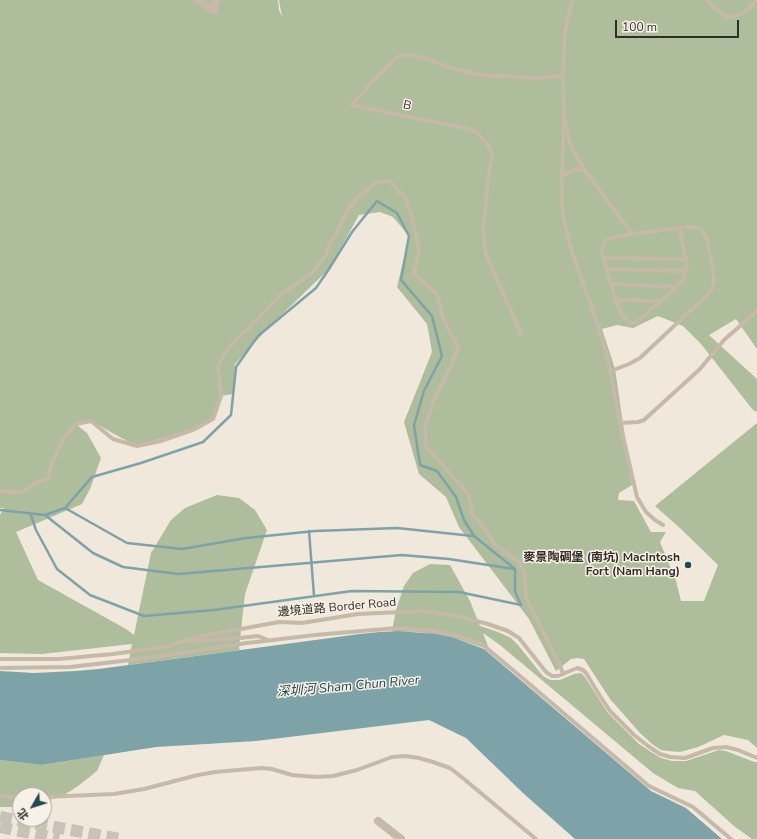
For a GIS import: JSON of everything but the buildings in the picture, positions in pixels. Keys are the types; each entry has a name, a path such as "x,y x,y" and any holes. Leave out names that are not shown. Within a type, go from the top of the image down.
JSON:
{"street":[{"path":"198,0 214,11 216,0"},
{"path":"378,821 401,839"}],"lane":[{"path":"572,0 565,32 563,76 564,113 562,206 572,252 607,354 620,423 637,497 646,512 663,525"},
{"path":"707,0 728,18 743,13 751,7 756,0"},
{"name":"B","path":"521,334 486,254 483,230 492,154 488,145 480,136 465,128 352,105 393,61 399,56 408,54 451,68 481,75 537,78 563,76"},
{"path":"564,113 572,150 584,169 632,234"},
{"path":"562,179 574,169 584,169"},
{"path":"0,490 22,492 36,483 48,478 52,463 64,439 76,424 92,421 113,439 137,446 161,441 195,429 213,419 221,396 218,367 224,354 235,340 252,325 279,296 312,273 326,255 350,207 358,197 377,182 390,181 406,199 412,217 419,250 414,273 437,294 444,321 458,347 451,366 433,402 425,427 426,446 468,494 473,515 487,532 495,545 518,562 525,575 526,598 563,674"},
{"path":"611,371 630,364 640,358 708,294 713,287 714,280 708,242 703,232 698,228 689,227 679,228 632,234 611,238 606,240 603,245 603,258 622,315 630,323 635,323 661,301 684,278 687,263 679,228"},
{"path":"603,258 686,258"},
{"path":"607,269 685,271"},
{"path":"611,284 676,287"},
{"path":"616,300 661,301"},
{"path":"620,423 638,422 644,420 700,369 724,340 757,312"},
{"name":"邊境道路 Border Road","path":"0,659 59,659 113,654 164,647 196,637 279,622 302,623 358,614 423,611 453,615 508,631 519,638 546,672 552,676 558,676 577,668 583,670 610,711 634,735 660,754 670,757 685,758 713,748 726,747 757,758"},
{"path":"0,668 70,667 148,658 269,640 397,628 434,631 462,637 483,645 649,786 693,807 731,839"},
{"path":"180,642 258,636 269,640"},
{"path":"52,797 114,794 215,772 262,768 272,769 292,775 316,777 333,776 357,770 392,757 405,756 434,762 450,768 464,778 536,839"},
{"path":"0,796 12,798"}],"green space":[{"path":"0,0 278,0 279,10 282,17 279,0 757,0 757,349 736,319 709,335 757,379 757,412 753,410 701,344 683,326 658,316 633,328 617,325 602,329 615,369 632,485 619,493 618,500 634,501 651,532 666,532 660,542 676,581 681,601 704,601 718,565 655,506 757,423 757,748 748,740 724,735 698,747 680,752 661,750 640,733 610,699 584,659 571,659 556,671 529,619 459,527 446,497 419,474 404,422 432,352 427,324 397,287 409,236 393,217 380,212 359,215 329,269 269,327 235,364 233,394 221,396 213,419 200,427 137,446 92,421 77,425 87,433 101,458 90,489 82,504 16,532 38,580 126,629 134,635 151,553 171,520 185,508 217,495 239,498 255,510 267,530 245,594 240,650 128,665 132,644 42,654 0,653 0,515 4,508 0,508"},
{"path":"430,564 450,565 470,601 480,626 511,638 543,676 550,680 560,680 574,674 581,673 608,713 639,744 651,752 661,758 672,761 686,761 719,750 757,762 757,839 752,839 734,826 695,791 678,788 653,773 500,645 483,633 491,654 484,648 452,637 417,632 392,631 396,610 404,586 413,573"},
{"path":"104,755 97,771 61,797 52,799 52,787 12,787 12,807 0,807 0,760 41,765"}],"water":[{"name":"深圳河 Sham Chun River","path":"399,631 452,637 484,649 651,791 686,808 722,839 575,839 523,793 466,738 429,720 256,741 156,747 41,765 0,760 0,671 34,673 99,669 360,634"}],"waterway":[{"path":"0,510 45,515 65,508 92,477 141,463 203,442 231,415 236,367 258,336 316,288 352,232 377,201 397,213 409,236 401,280 432,316 442,356 424,391 414,425 420,465 437,471 456,497 464,520 474,536 515,569 515,591 521,605 459,592 352,591 214,610 144,616 90,595 57,569 36,530 30,513"},
{"path":"65,508 127,543 182,549 246,538 315,531 397,528 473,536"},
{"path":"45,515 93,553 123,567 178,574 402,555 449,559 514,569"},
{"path":"309,531 314,596"}],"tunnel":[{"path":"0,817 120,839"},
{"path":"0,827 59,839"}],"place":[{"name":"麥景陶碉堡 (南坑) MacIntosh Fort (Nam Hang)","path":"688,565"}]}
